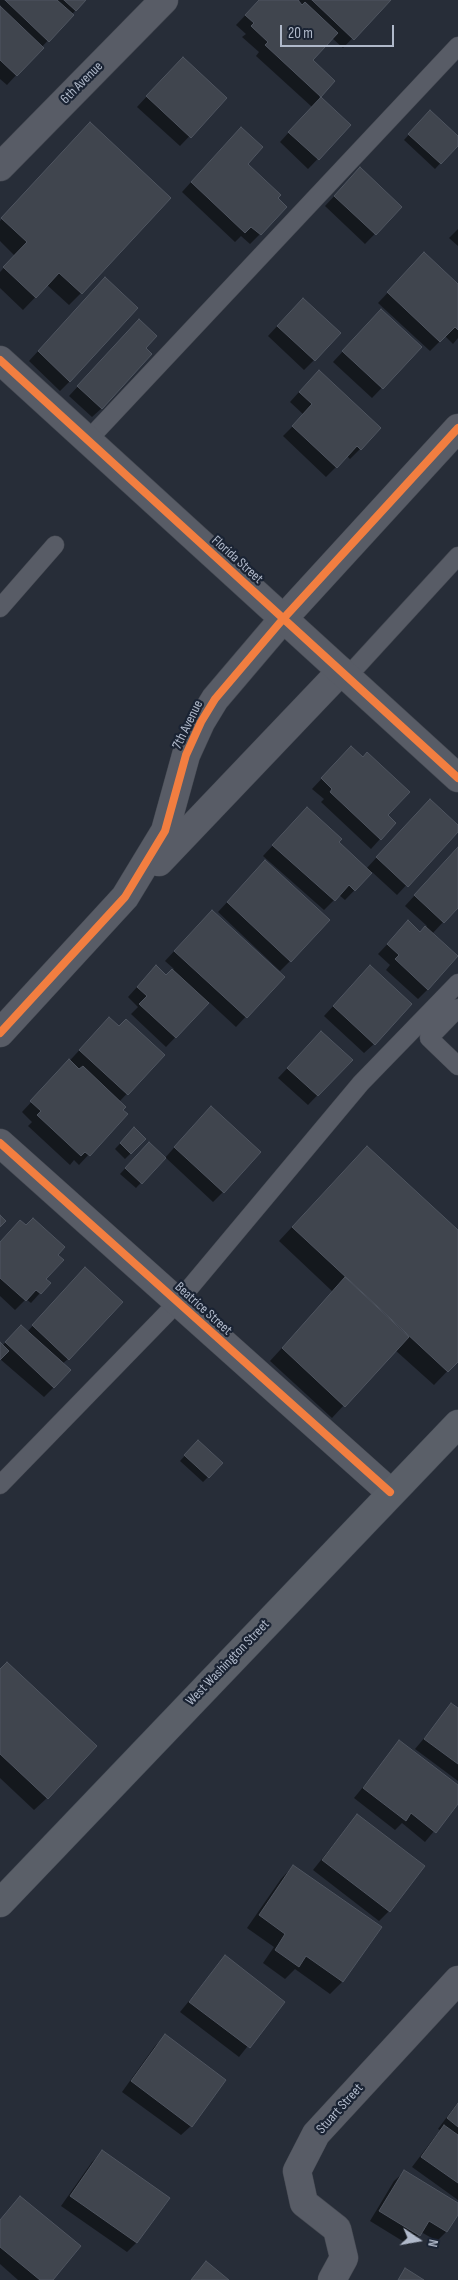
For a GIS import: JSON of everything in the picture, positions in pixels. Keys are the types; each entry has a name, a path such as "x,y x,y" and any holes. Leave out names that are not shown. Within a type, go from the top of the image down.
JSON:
{"main road":[{"name":"West Washington Street","path":"0,1903 390,1492 458,1424"}],"street":[{"name":"6th Avenue","path":"0,166 164,0"},
{"name":"Florida Street","path":"0,360 458,778"},
{"name":"7th Avenue","path":"125,897 165,832 186,755 201,722 215,699 283,618 458,428"},
{"name":"7th Avenue","path":"0,1033 125,897 344,674"},
{"name":"Beatrice Street","path":"0,1143 177,1304 390,1492"},
{"name":"Stuart Street","path":"332,2280 344,2258 337,2229 304,2202 297,2171 316,2134 458,1980"}],"lane":[{"path":"88,440 458,46"},
{"path":"0,608 55,545"},
{"path":"344,674 458,556"},
{"path":"0,1485 177,1304 361,1082 458,983"},
{"path":"458,1008 429,1038 458,1066"}],"building":[{"path":"5,0 57,0 74,15 49,42"},
{"path":"64,0 86,0 76,11"},
{"path":"259,0 298,0 302,5 305,2 338,33 313,60 335,81 321,97 265,45 268,42 251,26 254,23 245,15"},
{"path":"312,0 391,0 354,40"},
{"path":"0,6 44,48 17,76 0,60"},
{"path":"183,57 227,98 191,138 146,96"},
{"path":"321,97 351,125 319,160 288,132"},
{"path":"430,110 458,136 458,146 441,164 408,134"},
{"path":"90,122 171,198 82,294 59,273 36,298 3,267 27,242 1,218"},
{"path":"241,127 263,147 248,164 281,195 278,198 287,207 261,235 251,227 245,233 191,182"},
{"path":"360,167 402,207 376,235 334,196"},
{"path":"424,252 458,284 458,330 455,327 440,342 387,292"},
{"path":"105,277 138,308 70,382 38,351"},
{"path":"303,298 341,333 315,361 277,326"},
{"path":"381,309 422,347 383,389 342,351"},
{"path":"139,319 157,336 146,348 152,354 102,409 77,386"},
{"path":"319,370 381,428 361,450 357,446 337,468 292,426 312,404 299,392"},
{"path":"351,746 363,757 367,752 410,792 388,815 396,823 381,840 330,792 332,789 321,778"},
{"path":"430,799 458,825 458,832 408,887 376,857"},
{"path":"307,807 342,839 339,842 372,873 355,891 349,885 335,901 272,845"},
{"path":"458,847 458,908 444,923 414,895"},
{"path":"265,860 330,920 291,962 227,902"},
{"path":"212,910 285,977 247,1018 174,951"},
{"path":"408,920 420,932 425,926 458,956 428,990 395,959 399,955 387,944"},
{"path":"156,965 166,975 172,969 209,1003 176,1038 139,1004 147,996 137,987"},
{"path":"370,965 412,1004 375,1045 333,1006"},
{"path":"109,1017 119,1026 126,1019 165,1055 128,1095 79,1050"},
{"path":"321,1031 353,1060 318,1096 287,1068"},
{"path":"69,1059 79,1069 83,1066 126,1107 123,1110 128,1114 90,1156 85,1152 81,1156 37,1115 41,1111 30,1101"},
{"path":"211,1106 261,1152 224,1193 174,1147"},
{"path":"134,1127 146,1139 131,1154 120,1143"},
{"path":"149,1142 166,1158 142,1184 125,1168"},
{"path":"367,1146 458,1230 458,1362 448,1372 292,1227"},
{"path":"0,1215 6,1221 0,1227"},
{"path":"33,1218 65,1247 58,1255 64,1260 46,1279 51,1283 41,1294 36,1290 26,1301 0,1278 0,1242 20,1220 26,1225"},
{"path":"85,1267 123,1302 69,1360 32,1325"},
{"path":"345,1277 409,1337 345,1407 282,1348"},
{"path":"21,1325 71,1370 54,1388 5,1342"},
{"path":"0,1342 9,1351 0,1360"},
{"path":"198,1440 223,1463 209,1478 184,1455"},
{"path":"7,1662 97,1746 48,1799 0,1754 0,1669"},
{"path":"451,1703 458,1708 458,1764 424,1739"},
{"path":"399,1740 458,1785 458,1804 436,1833 411,1813 406,1821 363,1788"},
{"path":"357,1814 425,1866 390,1912 322,1860"},
{"path":"293,1865 382,1927 343,1982 306,1956 299,1967 275,1950 285,1934 259,1915"},
{"path":"225,1955 285,2002 250,2048 189,2002"},
{"path":"165,2034 226,2080 192,2127 131,2081"},
{"path":"458,2103 458,2127 447,2118"},
{"path":"444,2125 458,2135 458,2183 421,2157"},
{"path":"102,2150 170,2198 137,2243 70,2196"},
{"path":"404,2170 458,2203 458,2215 447,2232 429,2221 420,2236 379,2211"},
{"path":"20,2196 81,2246 53,2280 40,2280 0,2247 0,2220"},
{"path":"206,2261 229,2280 191,2280"},
{"path":"405,2268 424,2280 398,2280"}],"cycle path":[{"path":"0,360 458,778"},
{"path":"0,1033 125,897 165,831 186,755 201,722 215,699 283,619 458,428"},
{"path":"0,1143 390,1492"}]}
